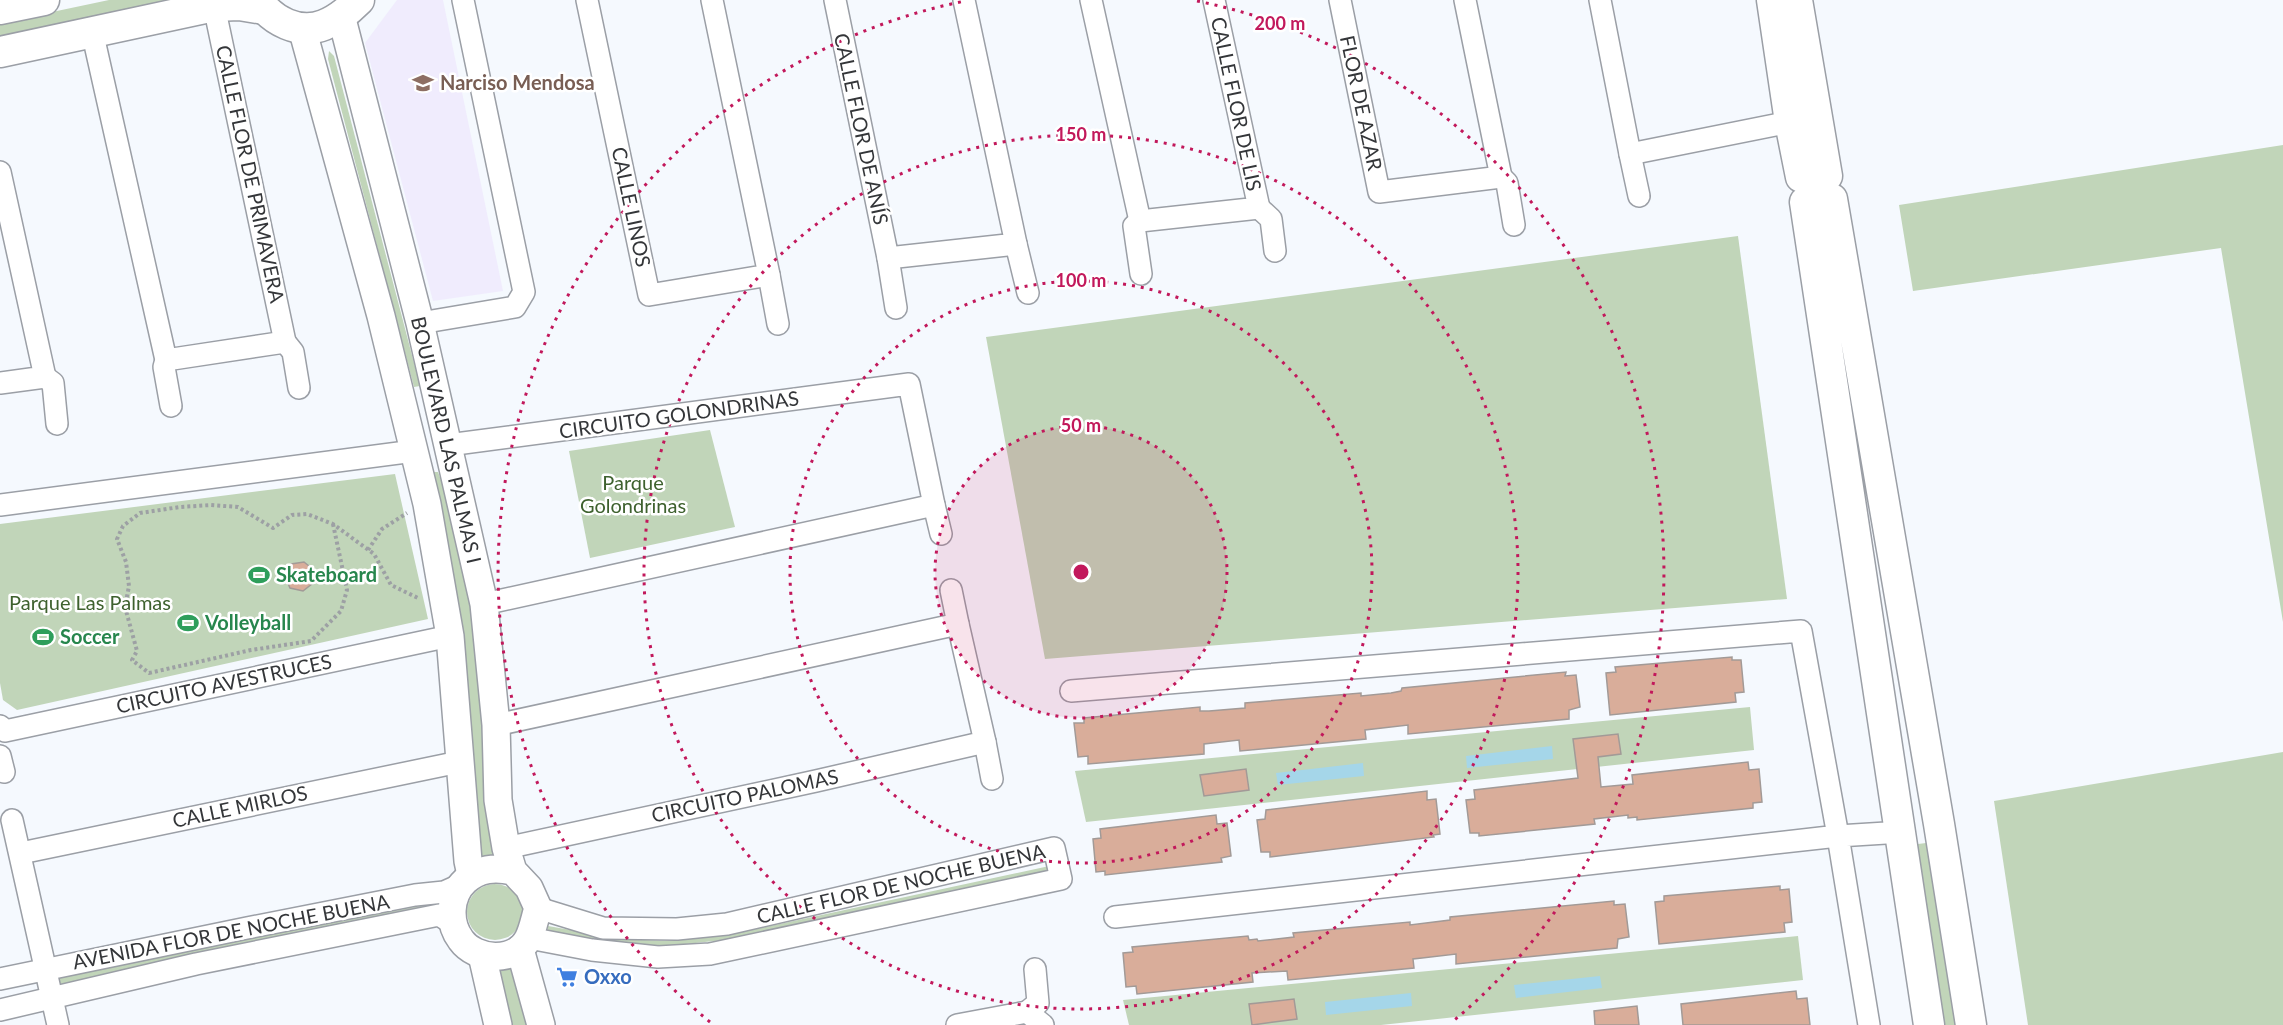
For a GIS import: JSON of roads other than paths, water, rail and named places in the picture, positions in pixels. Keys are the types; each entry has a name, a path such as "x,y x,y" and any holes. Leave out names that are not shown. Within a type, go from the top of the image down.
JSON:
{"main road":[{"path":"0,9 44,0"},
{"path":"1772,0 1790,122 1816,189 1939,824 1971,1025"},
{"path":"1797,0 1816,189 1900,828 1929,1025"},
{"path":"0,52 214,6 261,5 277,21 302,28 324,26 350,8"},
{"path":"1900,828 1939,824"}],"street":[{"path":"420,323 515,307 524,292 464,0"},
{"name":"CALLE LINOS","path":"587,0 649,295 769,275"},
{"path":"712,0 778,324"},
{"name":"CALLE FLOR DE ANÍS","path":"835,0 888,258 896,308"},
{"path":"964,0 1028,293"},
{"path":"1091,0 1140,221 1134,226 1141,274"},
{"name":"CALLE FLOR DE LIS","path":"1214,0 1259,208 1271,219 1275,251"},
{"name":"FLOR DE AZAR","path":"1340,0 1379,192 1501,177"},
{"path":"1465,0 1501,177 1507,183 1514,225"},
{"path":"1600,0 1639,196"},
{"name":"CALLE FLOR DE PRIMAVERA","path":"214,6 285,342 293,352 299,388"},
{"name":"BOULEVARD LAS PALMAS I","path":"350,8 484,604 496,725 498,800 509,860"},
{"name":"BOULEVARD LAS PALMAS I","path":"302,28 381,316 427,504 448,625 468,861 466,880"},
{"path":"92,31 166,360 164,367 171,406"},
{"path":"1630,154 1760,126 1790,122"},
{"path":"0,172 45,377 53,383 57,424"},
{"name":"CALLE FLOR DE LIS","path":"1140,221 1259,208"},
{"path":"888,258 1016,244"},
{"path":"166,360 285,342"},
{"name":"CIRCUITO GOLONDRINAS","path":"448,445 908,374 941,534"},
{"path":"0,383 45,377"},
{"path":"407,424 442,417"},
{"path":"0,505 414,451"},
{"path":"484,604 934,505"},
{"path":"951,590 992,779"},
{"path":"496,725 958,624"},
{"name":"CIRCUITO AVESTRUCES","path":"0,726 5,731 448,625"},
{"path":"1071,691 1802,631 1869,1025"},
{"name":"CIRCUITO PALOMAS","path":"509,860 805,783 985,741"},
{"name":"CALLE MIRLOS","path":"21,853 459,762"},
{"path":"12,820 58,1025"},
{"path":"1115,917 1838,836 1886,833 1900,828"},
{"name":"CALLE FLOR DE NOCHE BUENA","path":"525,944 658,957 710,954 1061,879 1054,848 727,924 677,929 603,928 538,908"},
{"path":"525,944 504,957 482,955 461,942 453,924 451,909 454,898 466,880 486,869 497,868 509,860 529,888 538,908 525,944 541,1025"},
{"name":"AVENIDA FLOR DE NOCHE BUENA","path":"0,979 404,897 444,892 466,880"},
{"name":"AVENIDA FLOR DE NOCHE BUENA","path":"0,1010 196,964 439,915 453,924"},
{"path":"482,955 498,1025"},
{"path":"957,1025 1035,1018 1038,1003 1035,969"}],"water":[{"path":"1552,746 1553,759 1467,768 1466,756"},
{"path":"1363,763 1364,776 1278,785 1276,773"},
{"path":"1600,976 1602,988 1516,998 1514,985"},
{"path":"1411,993 1412,1006 1326,1015 1325,1002"}],"place":[{"name":"Narciso Mendosa","path":"423,83"},
{"name":"Skateboard","path":"259,575"},
{"name":"Volleyball","path":"188,623"},
{"name":"Soccer","path":"43,637"},
{"name":"Oxxo","path":"567,977"}],"park label":[{"name":"Parque Golondrinas","path":"633,494"},
{"name":"Parque Las Palmas","path":"90,603"}]}
